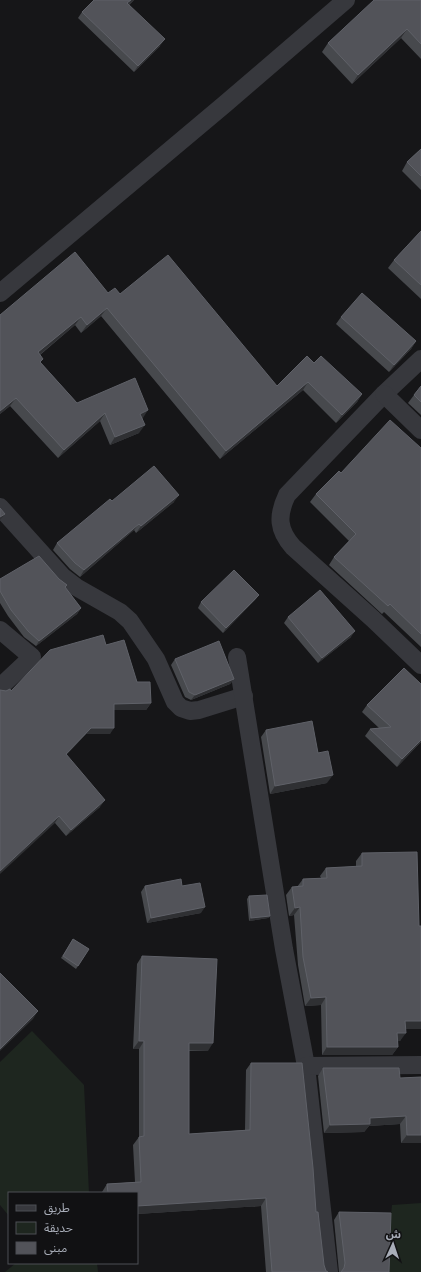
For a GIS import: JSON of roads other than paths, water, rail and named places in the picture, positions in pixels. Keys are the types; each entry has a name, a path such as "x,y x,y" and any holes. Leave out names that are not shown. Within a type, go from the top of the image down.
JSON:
{"street":[{"path":"0,293 346,0"},
{"path":"421,359 384,394 287,495 282,505 280,517 281,528 285,538 293,548 421,664"},
{"path":"384,394 421,430"},
{"path":"0,507 63,577 76,588 120,612 130,621 156,659 175,702 181,708 190,711 199,710 244,696"},
{"path":"0,630 32,657 0,687"},
{"path":"237,657 284,949 306,1066 329,1272"},
{"path":"306,1066 421,1065"}]}
